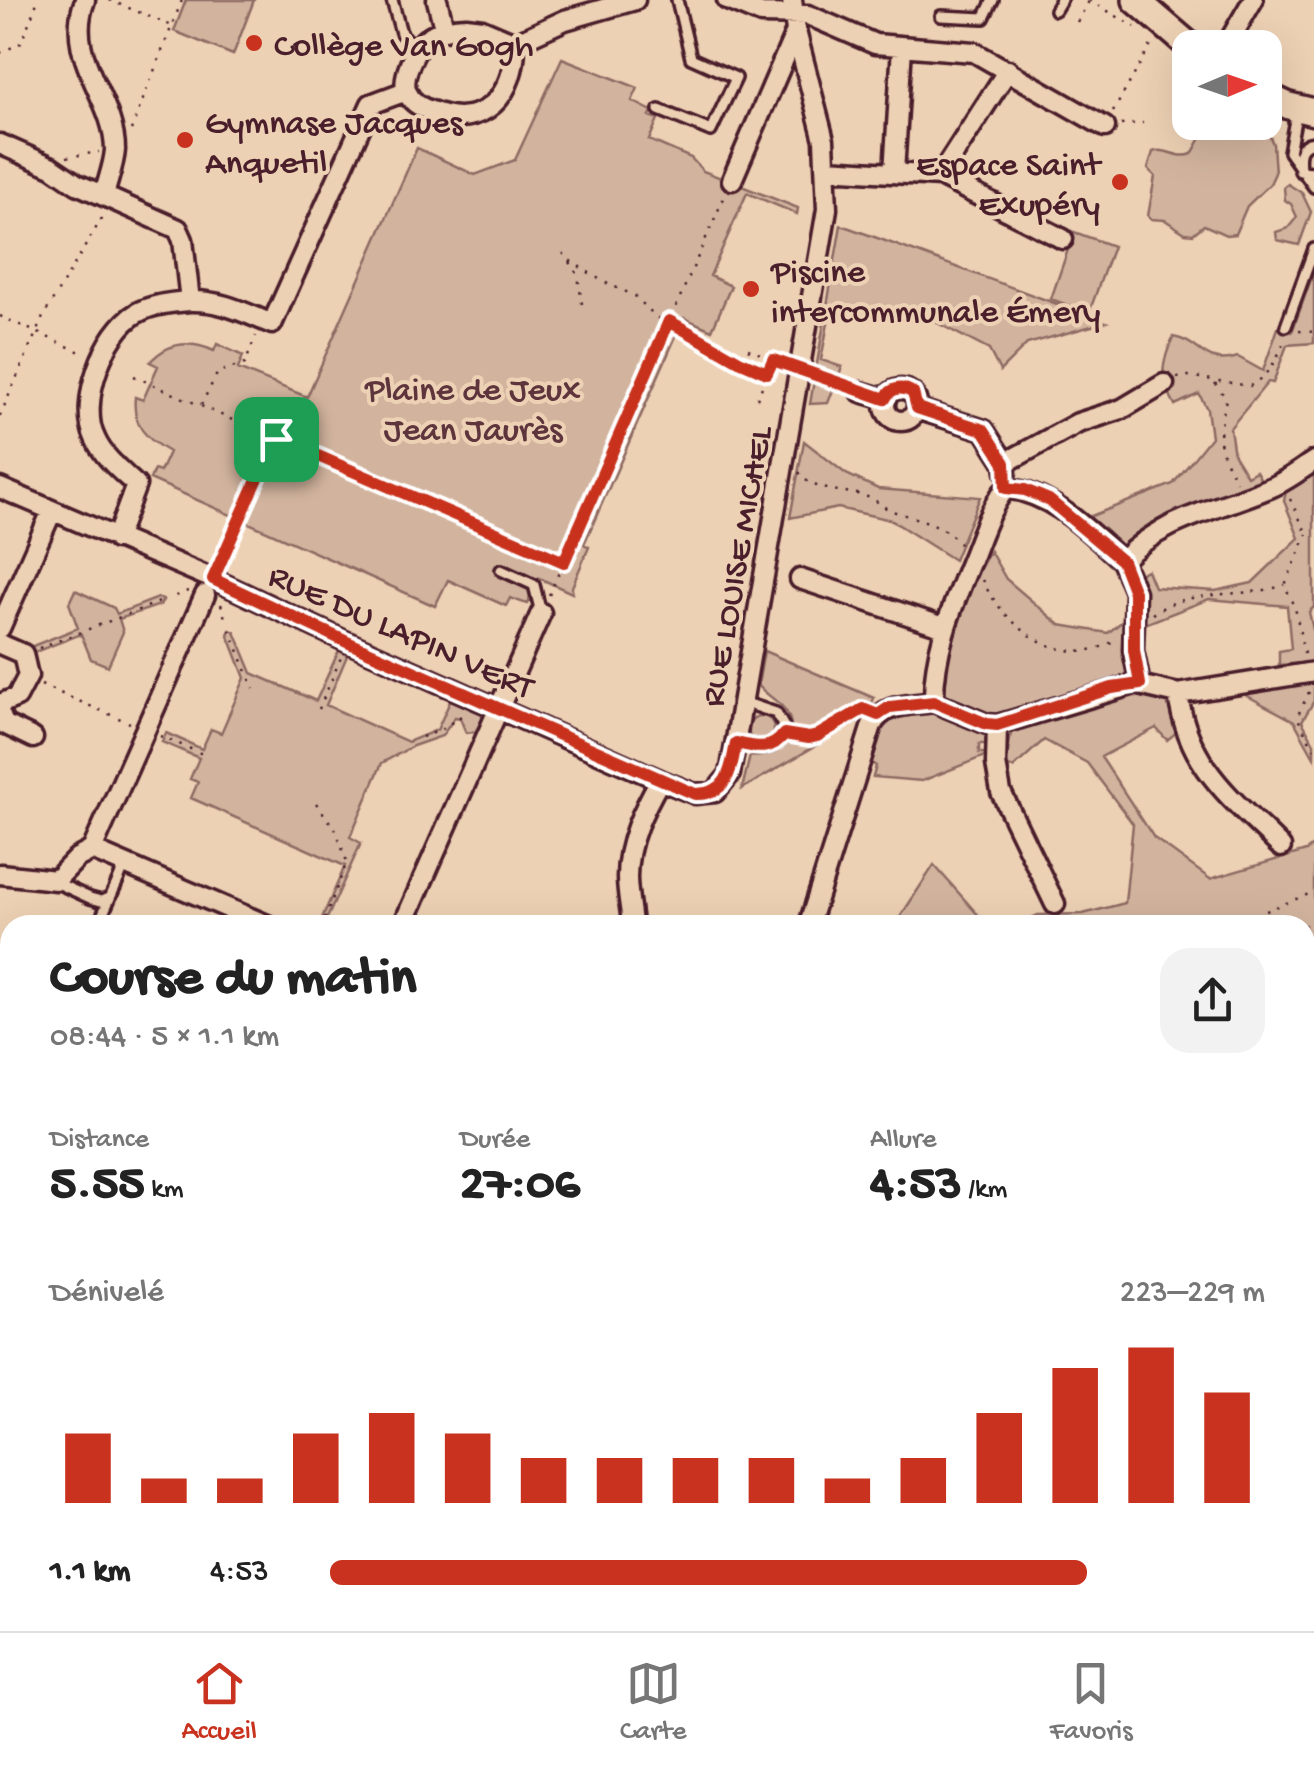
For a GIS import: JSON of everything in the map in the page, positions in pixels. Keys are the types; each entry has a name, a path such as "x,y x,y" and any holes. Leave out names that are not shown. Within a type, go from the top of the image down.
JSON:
{"main road":[{"path":"1136,0 1172,31"},
{"path":"1282,101 1306,110"}],"street":[{"path":"85,0 80,42 120,148 108,198"},
{"path":"436,0 444,28"},
{"path":"516,43 516,67 509,84 488,109 477,114 462,117 425,110 406,92 405,81 416,49 444,28 482,28 516,43 565,20 635,0"},
{"path":"727,0 761,14 801,12 875,44 974,52 1105,126"},
{"path":"1235,30 1253,0"},
{"path":"732,180 801,12"},
{"name":"RUE LOUISE MICHEL","path":"722,786 730,774 736,743 824,241 827,168 801,12"},
{"path":"894,172 902,47"},
{"path":"940,176 1008,70"},
{"path":"116,540 136,485 111,462 94,438 89,415 90,388 116,332 138,312 190,301 222,303 272,324 370,104 406,92"},
{"path":"0,144 178,228 190,301"},
{"path":"827,168 940,176 1063,239"},
{"path":"1005,463 1078,423 1122,409 1164,384"},
{"path":"861,392 885,399 892,390 903,388 913,393 917,408 984,430 1005,463 1006,488 992,506 944,627 934,702"},
{"path":"1122,561 1137,546 1183,519 1282,483 1314,461"},
{"name":"RUE DU LAPIN VERT","path":"0,488 660,780 695,794 707,794 722,786"},
{"path":"1006,488 1025,490 1049,500 1122,561 1134,592 1134,665 1140,684"},
{"path":"0,628 52,510"},
{"path":"800,579 944,627"},
{"path":"0,874 53,880 92,850 212,585"},
{"path":"407,915 541,612"},
{"path":"0,644 23,654 26,678 18,697 0,704"},
{"path":"812,915 857,770 878,715 890,707 934,702 997,725 1112,688 1140,684 1178,694 1311,672"},
{"path":"1178,694 1190,747 1227,793 1282,847"},
{"path":"0,714 4,724 33,738"},
{"path":"997,725 996,764 1001,792 1055,904"},
{"path":"631,915 627,873 630,855 638,822 660,780"},
{"path":"92,850 244,915"}],"lane":[{"path":"392,0 401,33 416,49"},
{"path":"659,110 711,132 736,78 691,58 677,0"},
{"path":"941,16 984,18 992,0"},
{"path":"1306,110 1288,152 1314,187"},
{"path":"1300,170 1301,149 1314,142"},
{"path":"1300,170 1314,172"},
{"path":"1287,328 1314,249"},
{"path":"502,570 534,584 541,612"},
{"path":"736,743 770,747 784,734 776,713 743,702"},
{"path":"102,915 127,863"},
{"path":"53,880 90,898 110,898"}],"path":[{"path":"0,53 20,43 38,0"},
{"path":"109,0 172,25"},
{"path":"52,167 57,159 120,148 182,0"},
{"path":"1076,22 1089,0"},
{"path":"1105,126 1154,39"},
{"path":"1105,126 1143,123"},
{"path":"541,612 732,180"},
{"path":"0,416 36,333 108,198"},
{"path":"563,252 578,276 582,304"},
{"path":"569,260 635,296 656,317 767,373"},
{"path":"0,316 102,362"},
{"path":"200,406 218,372 245,364 262,320"},
{"path":"1164,384 1180,377 1250,386 1266,376 1276,362 1287,328 1314,332"},
{"path":"748,349 861,392"},
{"path":"757,399 773,360"},
{"path":"134,376 276,439"},
{"path":"1214,382 1226,398 1219,426 1222,455 1244,496"},
{"path":"226,618 212,585 283,422 305,437 304,450 296,459 288,461 270,453"},
{"path":"304,450 564,562"},
{"path":"784,468 801,472 809,484 867,497 885,508 943,528 956,538 990,596 1012,622 1035,641 1048,646 1106,646 1177,598 1258,592 1285,585"},
{"path":"1282,483 1307,534 1285,585 1311,672 1309,691 1297,717 1314,749"},
{"path":"1307,534 1314,533"},
{"path":"23,654 162,601"},
{"path":"230,630 254,690"},
{"path":"318,709 347,642"},
{"path":"26,678 205,755"},
{"path":"422,737 464,714 475,698"},
{"path":"784,734 809,738 823,734 863,709 878,715"},
{"path":"316,802 336,830 347,862 326,915"},
{"path":"1254,915 1314,892"}],"green space":[{"path":"186,0 254,0 233,55 174,31"},
{"name":"Plaine de Jeux Jean Jaurès","path":"562,58 638,88 632,101 652,111 650,116 658,119 649,140 691,158 703,171 798,208 797,214 747,193 710,276 731,286 712,330 684,318 584,544 589,547 572,593 539,578 527,604 510,598 506,606 448,580 435,606 150,479 154,470 160,472 169,452 147,436 136,416 135,397 143,400 158,366 150,362 172,347 188,344 214,351 217,344 243,356 238,369 307,397 417,148 475,175 515,160"},
{"path":"1200,140 1271,140 1275,173 1270,184 1247,206 1235,234 1226,235 1204,225 1193,234 1185,233 1165,220 1148,216 1155,176 1148,169 1153,152 1192,154"},
{"path":"1288,184 1302,193 1311,212 1299,245 1277,240 1276,232 1288,228 1297,217 1285,200 1284,187"},
{"path":"841,225 1106,322 1027,344 1000,371 989,350 924,316 829,318 821,360 842,367 828,403 810,404"},
{"path":"1074,232 1113,246 1089,313 1051,299"},
{"path":"1314,271 1314,343 1287,345 1273,383 1268,382 1230,428 1234,455 1247,476 1256,471 1264,485 1120,548 1086,518 1173,484 1211,437 1207,409 1199,394 1175,405 1167,386 1164,364 1173,337 1210,357 1238,357 1263,371 1278,328 1292,332"},
{"path":"804,441 846,474 878,489 980,497 954,560 891,520 838,508 790,518"},
{"path":"1314,472 1314,607 1309,612 1314,662 1279,665 1279,651 1291,649 1287,606 1209,599 1145,624 1144,590 1137,575 1147,570 1154,587 1215,591 1252,583 1299,538 1284,501 1286,491"},
{"path":"990,551 1006,579 1060,625 1108,633 1125,619 1131,677 992,718 946,698 943,665 948,645"},
{"path":"75,590 114,608 117,614 158,598 163,600 160,605 119,619 123,632 108,666 91,659 81,634 27,655 25,649 78,628 69,603"},
{"path":"230,630 235,632 252,673 316,701 340,648 349,651 326,705 408,742 437,730 452,697 483,711 475,732 466,733 460,718 455,717 442,736 382,763 350,837 361,843 329,915 323,915 345,866 191,798 198,782 190,779 199,758 162,742 166,733 202,749 211,729 221,733 245,678 228,634"},
{"path":"764,651 874,698 868,715 742,789 750,756 776,752 791,732 784,709 758,685"},
{"path":"1314,678 1314,701 1302,721 1314,743 1314,757 1294,721 1244,694"},
{"path":"1134,691 1167,700 1173,705 1177,732 1167,740 1156,728 1101,757 1154,838 1210,879 1306,851 1314,845 1314,915 1038,915 1083,914 1125,903 1133,824 1087,763 1044,740 1013,768 1006,765 1011,732"},
{"path":"933,713 989,734 989,744 979,744 979,753 985,756 922,781 873,777 876,766 869,761 882,724 899,716"},
{"path":"761,716 770,720 774,729 770,738 761,742 752,738 748,729 752,720"},
{"path":"934,865 978,915 902,915"}],"place":[{"name":"Collège Van Gogh","path":"254,43"},
{"name":"Gymnase Jacques Anquetil","path":"185,140"},
{"name":"Espace Saint Exupéry","path":"1120,182"},
{"name":"Piscine intercommunale Émery","path":"751,289"}],"route":[{"path":"669,321 767,373 773,360 885,399 892,390 903,388 913,393 917,408 984,430 1005,463 1006,488 1025,490 1049,500 1122,561 1136,601 1134,665 1140,684 1112,688 997,725 934,702 890,707 878,715 863,709 817,736 784,734 777,744 763,748 736,743 730,774 722,786 715,792 695,794 213,579 276,439 283,422 300,430 305,437 304,450 564,562 669,321"}]}
